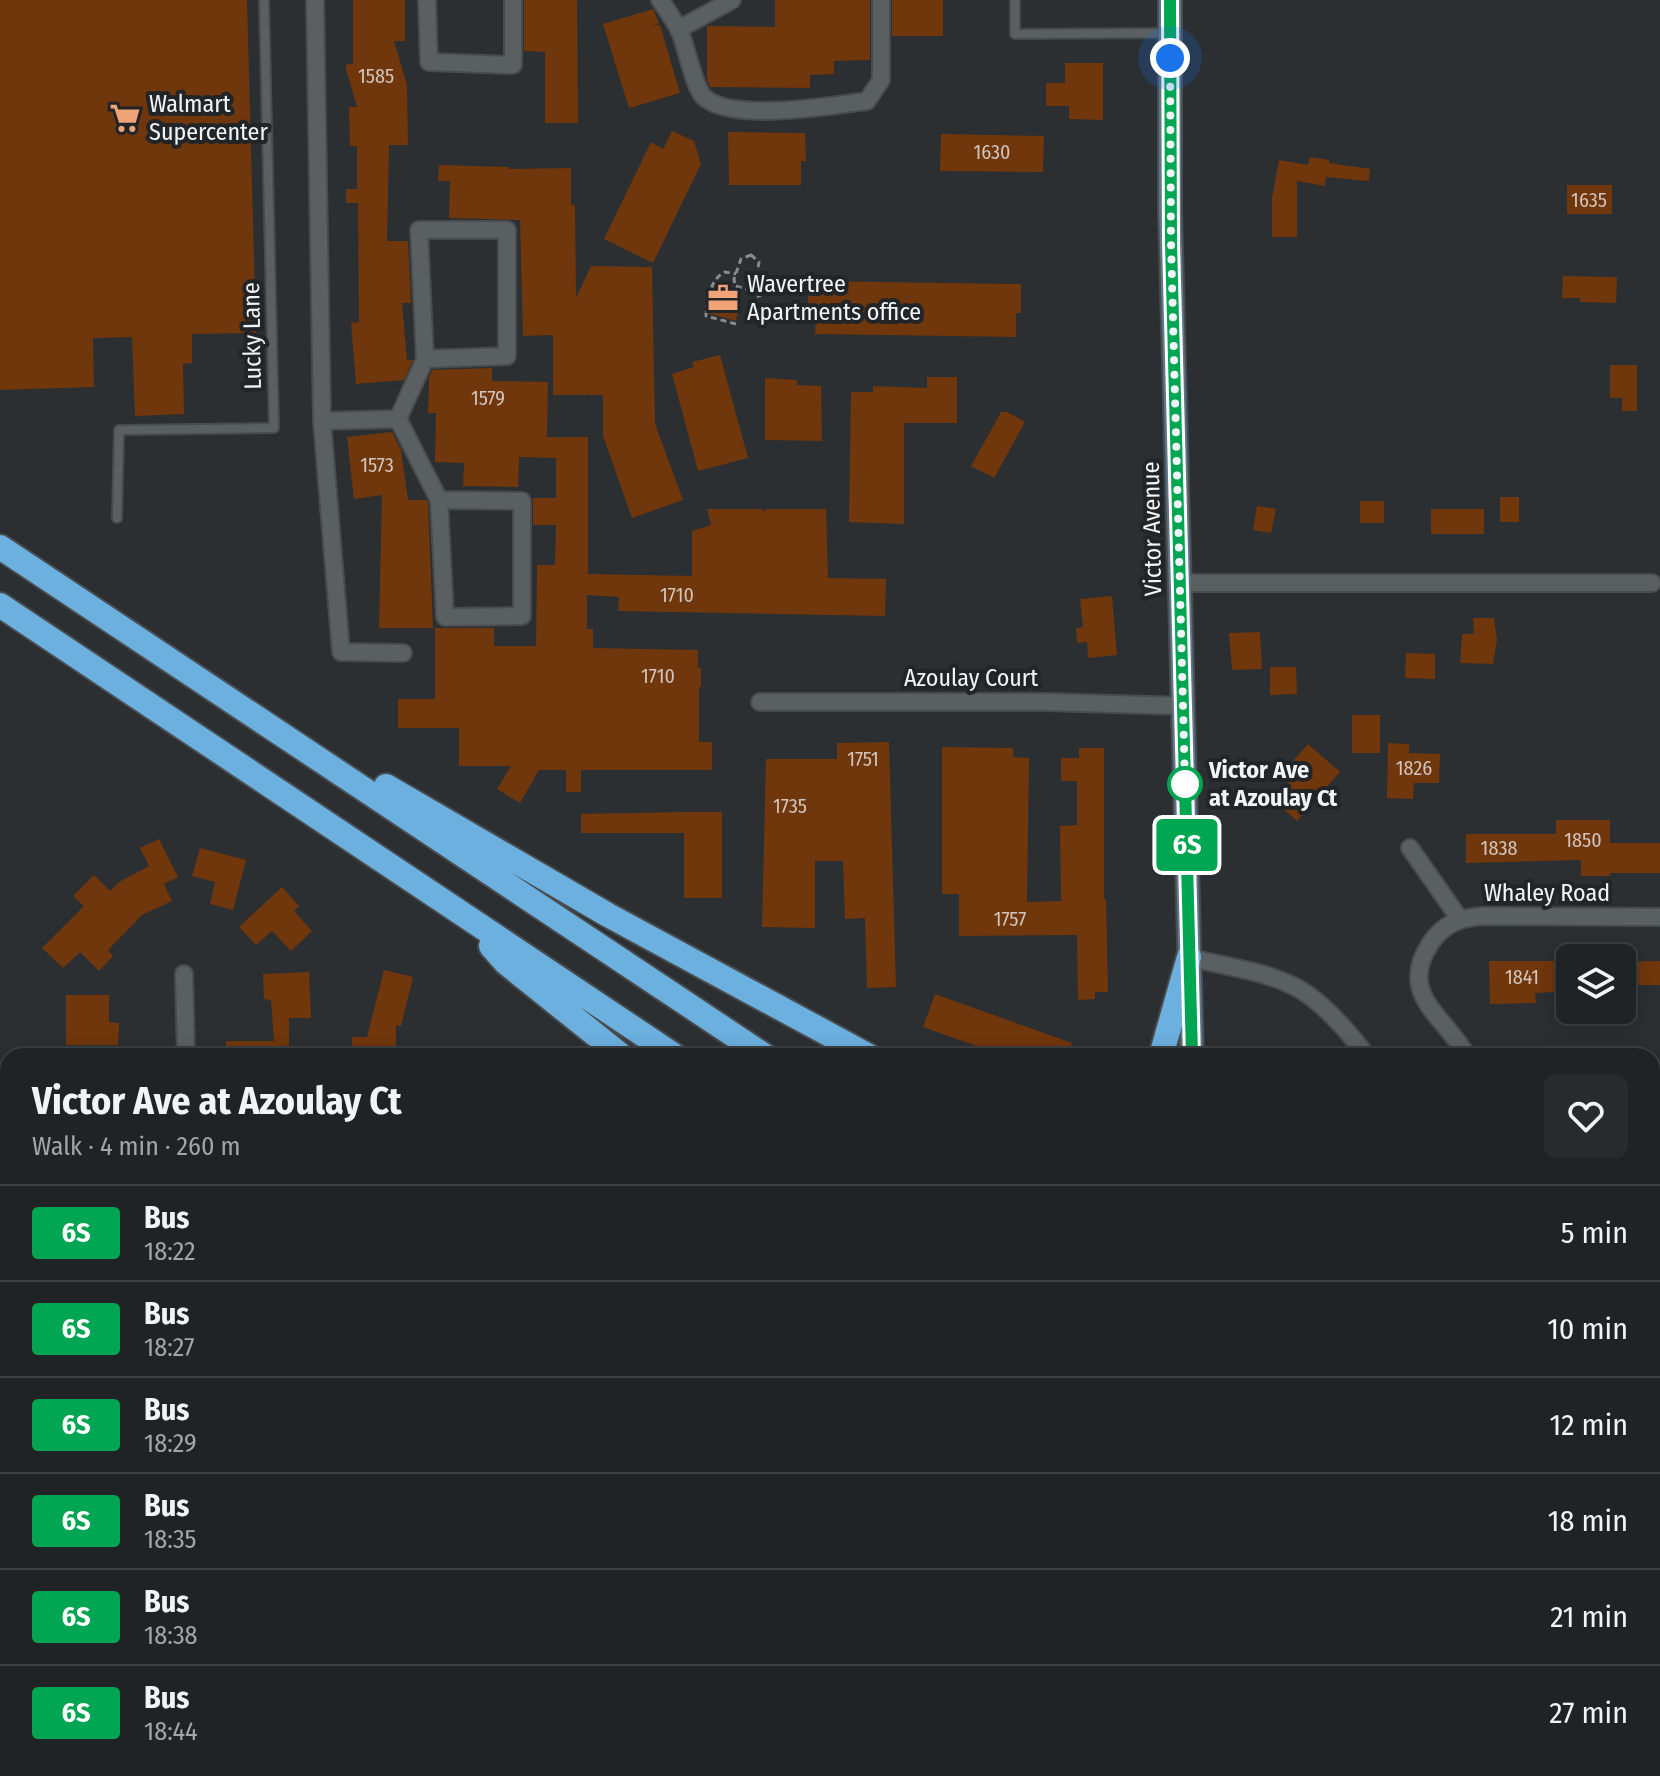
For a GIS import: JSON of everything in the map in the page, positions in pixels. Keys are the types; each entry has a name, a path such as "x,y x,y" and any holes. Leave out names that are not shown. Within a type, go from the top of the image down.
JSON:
{"highway":[{"path":"0,547 753,1048"},
{"path":"0,605 663,1048"},
{"path":"335,770 384,785 608,915 854,1048"},
{"path":"456,910 506,963 612,1048"},
{"path":"1163,1048 1189,957"}],"main road":[{"name":"Victor Avenue","path":"1170,0 1170,211 1192,1048"}],"street":[{"path":"315,0 322,421 341,652 403,653"},
{"path":"427,0 429,62 513,65 513,0"},
{"path":"660,0 679,29 701,95 720,107 764,111 867,101 881,80 881,0"},
{"path":"679,29 732,0"},
{"path":"398,419 425,359 419,230 507,230 507,356 425,359"},
{"path":"322,421 398,419"},
{"path":"398,419 439,500 445,617 522,616 522,501 439,500"},
{"path":"1179,583 1652,583"},
{"name":"Azoulay Court","path":"760,702 1046,702 1182,706"},
{"path":"1410,848 1459,918"},
{"name":"Whaley Road","path":"1461,1048 1429,1007 1418,976 1419,964 1436,936 1459,918 1660,917"},
{"path":"1189,957 1279,980 1307,994 1340,1023 1360,1048"},
{"path":"184,974 186,1048"}],"lane":[{"name":"Lucky Lane","path":"117,518 119,430 274,428 264,0"},
{"path":"1015,0 1015,34 1170,33"}],"path":[{"path":"750,290 755,286 759,266 755,256 748,255 741,259 734,282 736,287 750,290 753,295 761,295 761,289 755,286"},
{"path":"736,274 725,272 716,277 706,314 736,324"}],"building":[{"name":"Walmart Supercenter","path":"0,0 247,0 256,333 192,334 192,363 183,364 184,414 135,416 132,337 93,338 94,387 0,390"},
{"path":"353,0 405,0 405,41 394,41 407,85 408,145 389,145 387,241 408,241 411,303 402,303 407,360 413,360 404,380 356,384 351,323 359,322 358,203 346,203 346,189 357,189 357,146 350,146 349,107 357,107 345,65 353,63"},
{"path":"524,0 577,0 578,123 545,123 545,52 524,51"},
{"path":"775,0 870,0 870,60 834,61 834,74 810,75 810,88 710,87 707,79 707,26 775,27"},
{"path":"892,0 943,0 943,36 892,36"},
{"path":"653,9 659,23 653,25 660,25 680,93 629,108 603,24"},
{"path":"1065,63 1103,63 1103,120 1069,119 1069,106 1046,106 1046,83 1065,83"},
{"path":"672,131 694,141 701,164 653,263 604,239 651,142 663,149"},
{"path":"728,132 805,133 806,161 801,161 801,185 729,185"},
{"path":"941,134 1044,136 1043,172 940,171"},
{"path":"1310,157 1370,169 1369,181 1326,177 1325,186 1297,181 1297,237 1272,237 1272,198 1279,160 1308,165"},
{"path":"439,165 509,169 571,168 571,205 575,205 576,298 591,266 652,267 655,424 683,500 632,518 603,436 603,395 589,395 588,391 588,395 553,395 553,335 523,336 520,220 449,218 450,181 438,181"},
{"path":"1567,185 1612,185 1612,214 1567,214"},
{"path":"1563,276 1617,277 1616,303 1562,298"},
{"path":"808,281 1021,284 1021,313 1016,313 1016,337 815,334 816,310 808,310"},
{"name":"Wavertree Apartments office","path":"713,286 737,291 735,305 739,306 736,321 708,313"},
{"path":"720,355 748,458 698,471 672,374 694,367 692,362"},
{"path":"1610,365 1637,365 1637,411 1622,411 1622,398 1610,398"},
{"path":"492,368 492,381 548,382 547,437 588,437 588,574 692,576 692,531 711,525 707,509 762,509 763,512 766,509 826,509 828,578 886,579 885,616 618,611 619,597 587,595 587,629 593,629 593,648 698,650 698,668 701,668 699,742 712,742 712,770 581,770 581,792 566,792 566,770 539,770 520,803 497,789 511,766 459,766 459,728 398,728 398,699 435,699 435,628 494,628 494,646 536,646 537,565 555,565 556,525 533,525 533,498 556,498 556,458 519,457 518,487 463,486 464,463 435,462 436,413 428,413 432,370"},
{"path":"927,377 957,377 957,423 904,423 904,524 849,522 851,392 873,392 873,386 927,388"},
{"path":"765,378 797,380 797,385 821,386 822,441 765,440"},
{"path":"1001,412 1025,422 994,478 971,466"},
{"path":"392,432 401,450 408,500 427,500 428,503 433,628 379,628 382,495 354,499 347,437"},
{"path":"1500,497 1519,497 1519,522 1500,522"},
{"path":"1360,501 1384,501 1384,523 1360,523"},
{"path":"1257,506 1276,509 1271,533 1253,530"},
{"path":"1431,509 1484,509 1484,534 1431,534"},
{"path":"1112,596 1117,655 1088,658 1087,642 1077,643 1076,628 1083,627 1080,599"},
{"path":"1473,618 1494,618 1497,640 1493,664 1460,663 1462,634 1474,634"},
{"path":"1260,632 1262,669 1232,670 1229,633"},
{"path":"1406,653 1435,654 1435,679 1405,678"},
{"path":"1270,667 1296,667 1297,694 1270,695"},
{"path":"1352,715 1380,715 1380,753 1352,753"},
{"path":"889,742 896,987 867,988 865,918 845,919 843,861 815,861 815,928 762,927 766,759 837,759 837,743"},
{"path":"1388,743 1409,744 1409,753 1440,754 1439,783 1414,783 1413,799 1387,798"},
{"path":"1308,744 1340,772 1297,821 1273,800 1299,770 1291,763"},
{"path":"942,747 1013,748 1013,757 1029,758 1027,902 1061,901 1060,826 1077,825 1077,781 1061,781 1061,758 1079,758 1079,748 1104,748 1104,899 1108,992 1095,992 1095,999 1078,1000 1077,935 959,936 959,894 942,894"},
{"path":"722,812 722,898 684,898 684,833 581,833 581,814"},
{"path":"1556,820 1610,820 1610,843 1660,843 1660,873 1581,876 1581,860 1466,863 1466,834 1556,834"},
{"path":"159,839 178,877 164,884 172,901 142,915 108,950 113,956 99,971 80,952 63,968 42,948 84,906 73,896 94,875 110,891 119,882 149,866 140,848"},
{"path":"200,848 246,860 233,910 210,904 215,882 192,876"},
{"path":"282,887 299,906 294,911 312,931 291,951 272,931 256,945 239,927"},
{"path":"1489,961 1556,961 1555,992 1535,993 1536,1003 1490,1004"},
{"path":"1660,961 1660,985 1636,985 1636,962"},
{"path":"384,970 413,977 401,1026 396,1025 396,1048 352,1048 352,1037 367,1037"},
{"path":"309,972 311,1018 289,1018 289,1048 226,1048 226,1041 274,1041 271,1000 264,999 263,974"},
{"path":"935,994 1072,1043 1070,1048 982,1048 923,1027"},
{"path":"66,995 109,995 109,1022 119,1023 118,1045 66,1045"}],"bus line":[{"name":"6S","path":"1170,0 1171,242 1192,1048"}],"place":[{"name":"Walmart Supercenter","path":"125,118"},
{"name":"Wavertree Apartments office","path":"723,298"},
{"name":"Victor Ave at Azoulay Ct","path":"1185,784"}],"route":[{"path":"1170,58 1171,242 1185,784"}]}
